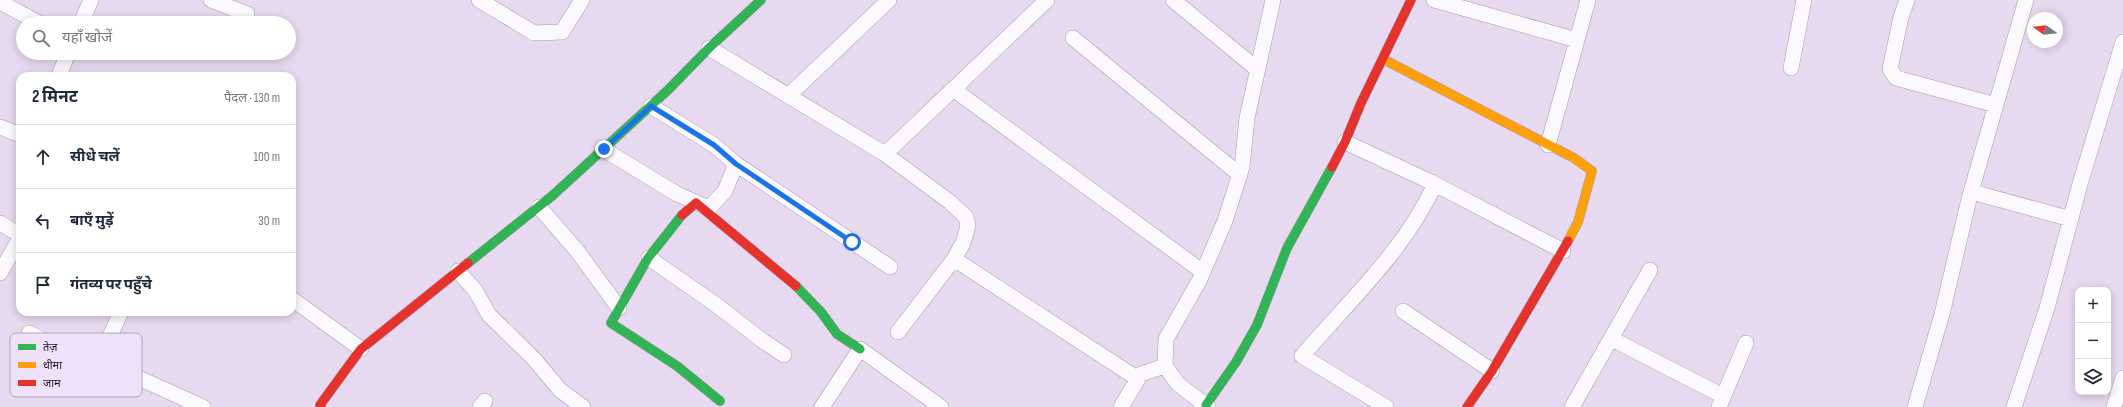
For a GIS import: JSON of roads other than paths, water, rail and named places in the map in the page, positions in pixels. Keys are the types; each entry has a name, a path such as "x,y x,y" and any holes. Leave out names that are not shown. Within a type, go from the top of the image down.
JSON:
{"street":[{"path":"84,16 91,0"},
{"path":"211,0 247,14"},
{"path":"479,0 534,34 562,32 582,0"},
{"path":"319,406 361,349 539,206 651,106 709,48 761,0"},
{"path":"789,95 889,0"},
{"path":"885,154 1047,0"},
{"path":"1173,0 1257,69"},
{"path":"1273,0 1247,118 1240,175 1225,221 1203,272 1166,339 1165,366 1178,384 1207,406 1236,362 1257,325 1287,248 1345,142 1361,103 1411,0"},
{"path":"1434,0 1577,40"},
{"path":"1548,145 1588,0"},
{"path":"1791,68 1804,0"},
{"path":"1907,0 1901,17 1890,69 1896,78 1996,105"},
{"path":"1915,407 1942,314 1972,192 2026,0"},
{"path":"0,2 26,16"},
{"path":"1073,38 1240,175"},
{"path":"2014,407 2047,308 2071,219 2123,42"},
{"path":"709,48 885,154 950,202 966,217 968,226 965,237 954,259 898,332"},
{"path":"1383,59 1574,158 1592,171 1578,222 1563,252 1492,371 1467,407"},
{"path":"61,72 65,60"},
{"path":"953,89 1203,272"},
{"path":"651,106 714,145 736,164 890,267"},
{"path":"0,127 16,133"},
{"path":"1345,142 1434,184 1563,252"},
{"path":"604,149 696,203 795,285 821,312 837,334 860,349 923,402 941,407"},
{"path":"696,203 710,208 725,191 736,164"},
{"path":"1386,407 1302,356 1391,254 1429,196 1434,184"},
{"path":"1972,192 2071,219"},
{"path":"696,203 681,215 649,258 626,293 611,323 677,366 722,405"},
{"path":"539,206 578,252 619,308"},
{"path":"0,223 16,232"},
{"path":"0,273 16,245"},
{"path":"649,258 716,304 762,341 784,355"},
{"path":"954,259 1138,379"},
{"path":"1572,407 1650,270"},
{"path":"458,271 474,290 489,315 534,359 560,390 583,407"},
{"path":"296,302 361,349"},
{"path":"1403,311 1492,371"},
{"path":"112,333 120,316"},
{"path":"1612,339 1721,402 1746,343"},
{"path":"822,407 860,349"},
{"path":"1121,407 1141,374 1165,366"},
{"path":"2114,407 2123,378"},
{"path":"142,379 203,407"}]}
